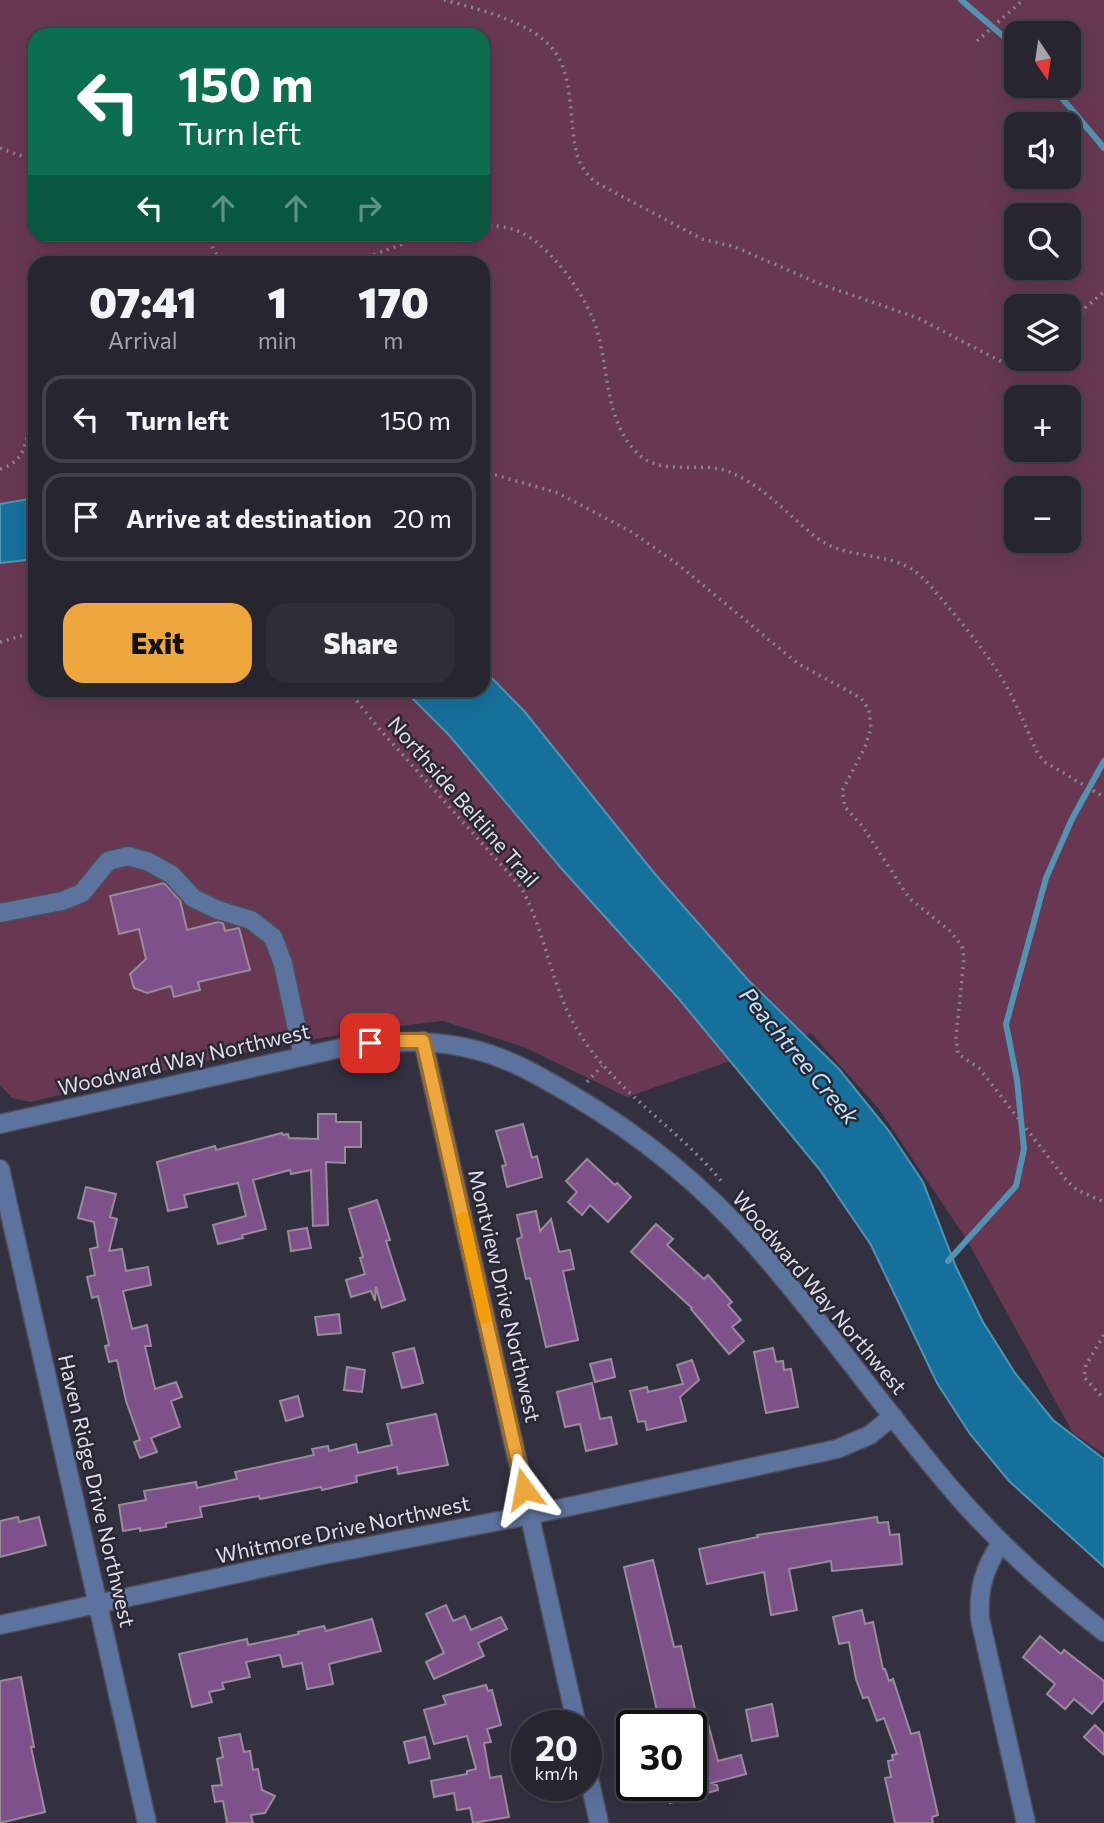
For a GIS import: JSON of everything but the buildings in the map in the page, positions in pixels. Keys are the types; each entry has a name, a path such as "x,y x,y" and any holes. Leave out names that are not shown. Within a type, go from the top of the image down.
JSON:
{"street":[{"path":"0,913 62,901 82,893 108,861 128,856 149,862 172,875 193,898 218,910 251,919 273,937 283,964 303,1056"},
{"name":"Woodward Way Northwest","path":"0,1124 303,1056 389,1041 423,1041 476,1050 526,1068 595,1108 660,1155 712,1200 755,1245 953,1491 1000,1543 1058,1596 1104,1633"},
{"name":"Montview Drive Northwest","path":"423,1041 573,1710"},
{"name":"Haven Ridge Drive Northwest","path":"0,1169 147,1823"},
{"name":"Whitmore Drive Northwest","path":"0,1625 837,1449 870,1435 893,1416"},
{"path":"1000,1543 982,1578 980,1619 1026,1823"},
{"path":"594,1801 599,1823"}],"path":[{"path":"444,0 522,26 540,37 555,52 568,87 576,158 584,173 595,182 702,239 735,247 820,284 918,318 1004,363"},
{"path":"977,41 1023,0"},
{"path":"0,148 28,158"},
{"path":"490,226 523,233 537,243 572,283 588,308 598,332 614,416 624,438 639,455 658,465 679,468 715,467 733,473 776,500 821,540 838,549 906,566 925,580 965,626 998,671 1038,754 1055,769 1104,797"},
{"path":"370,256 408,242"},
{"path":"1081,314 1104,292"},
{"path":"0,469 23,453 28,438"},
{"path":"490,473 558,493 632,532 680,566 797,663 860,698 869,710 872,728 842,791 845,807 863,827 909,898 950,931 962,946 964,958 956,1038 958,1054 979,1068 1067,1181 1104,1202"},
{"path":"0,642 28,634"},
{"name":"Northside Beltline Trail","path":"354,697 521,887 534,911 566,1008 602,1066 703,1160 727,1188"},
{"path":"1104,1335 1086,1366 1084,1377 1104,1399"}],"shaded area":[{"path":"0,0 1104,0 1104,1454 1073,1433 967,1240 879,1109 811,1033 627,1097 524,1047 443,1021 358,1031 233,1055 30,1102 12,1098 0,1085"}],"water":[{"path":"28,499 28,560 0,563 0,504"},
{"name":"Peachtree Creek","path":"490,676 525,712 655,874 749,981 839,1069 889,1131 923,1182 956,1267 983,1322 1015,1373 1053,1420 1104,1459 1104,1567 1009,1481 970,1434 937,1383 871,1245 820,1170 679,999 561,868 449,735 411,697 490,697"}],"waterway":[{"path":"961,0 1004,37"},
{"path":"1062,98 1104,148"},
{"path":"948,1261 1016,1186 1024,1149 1017,1080 1006,1024 1046,878 1072,819 1104,761"}],"slow traffic":[{"path":"463,1218 485,1318"}],"route":[{"path":"370,1043 423,1041 524,1489"}]}
